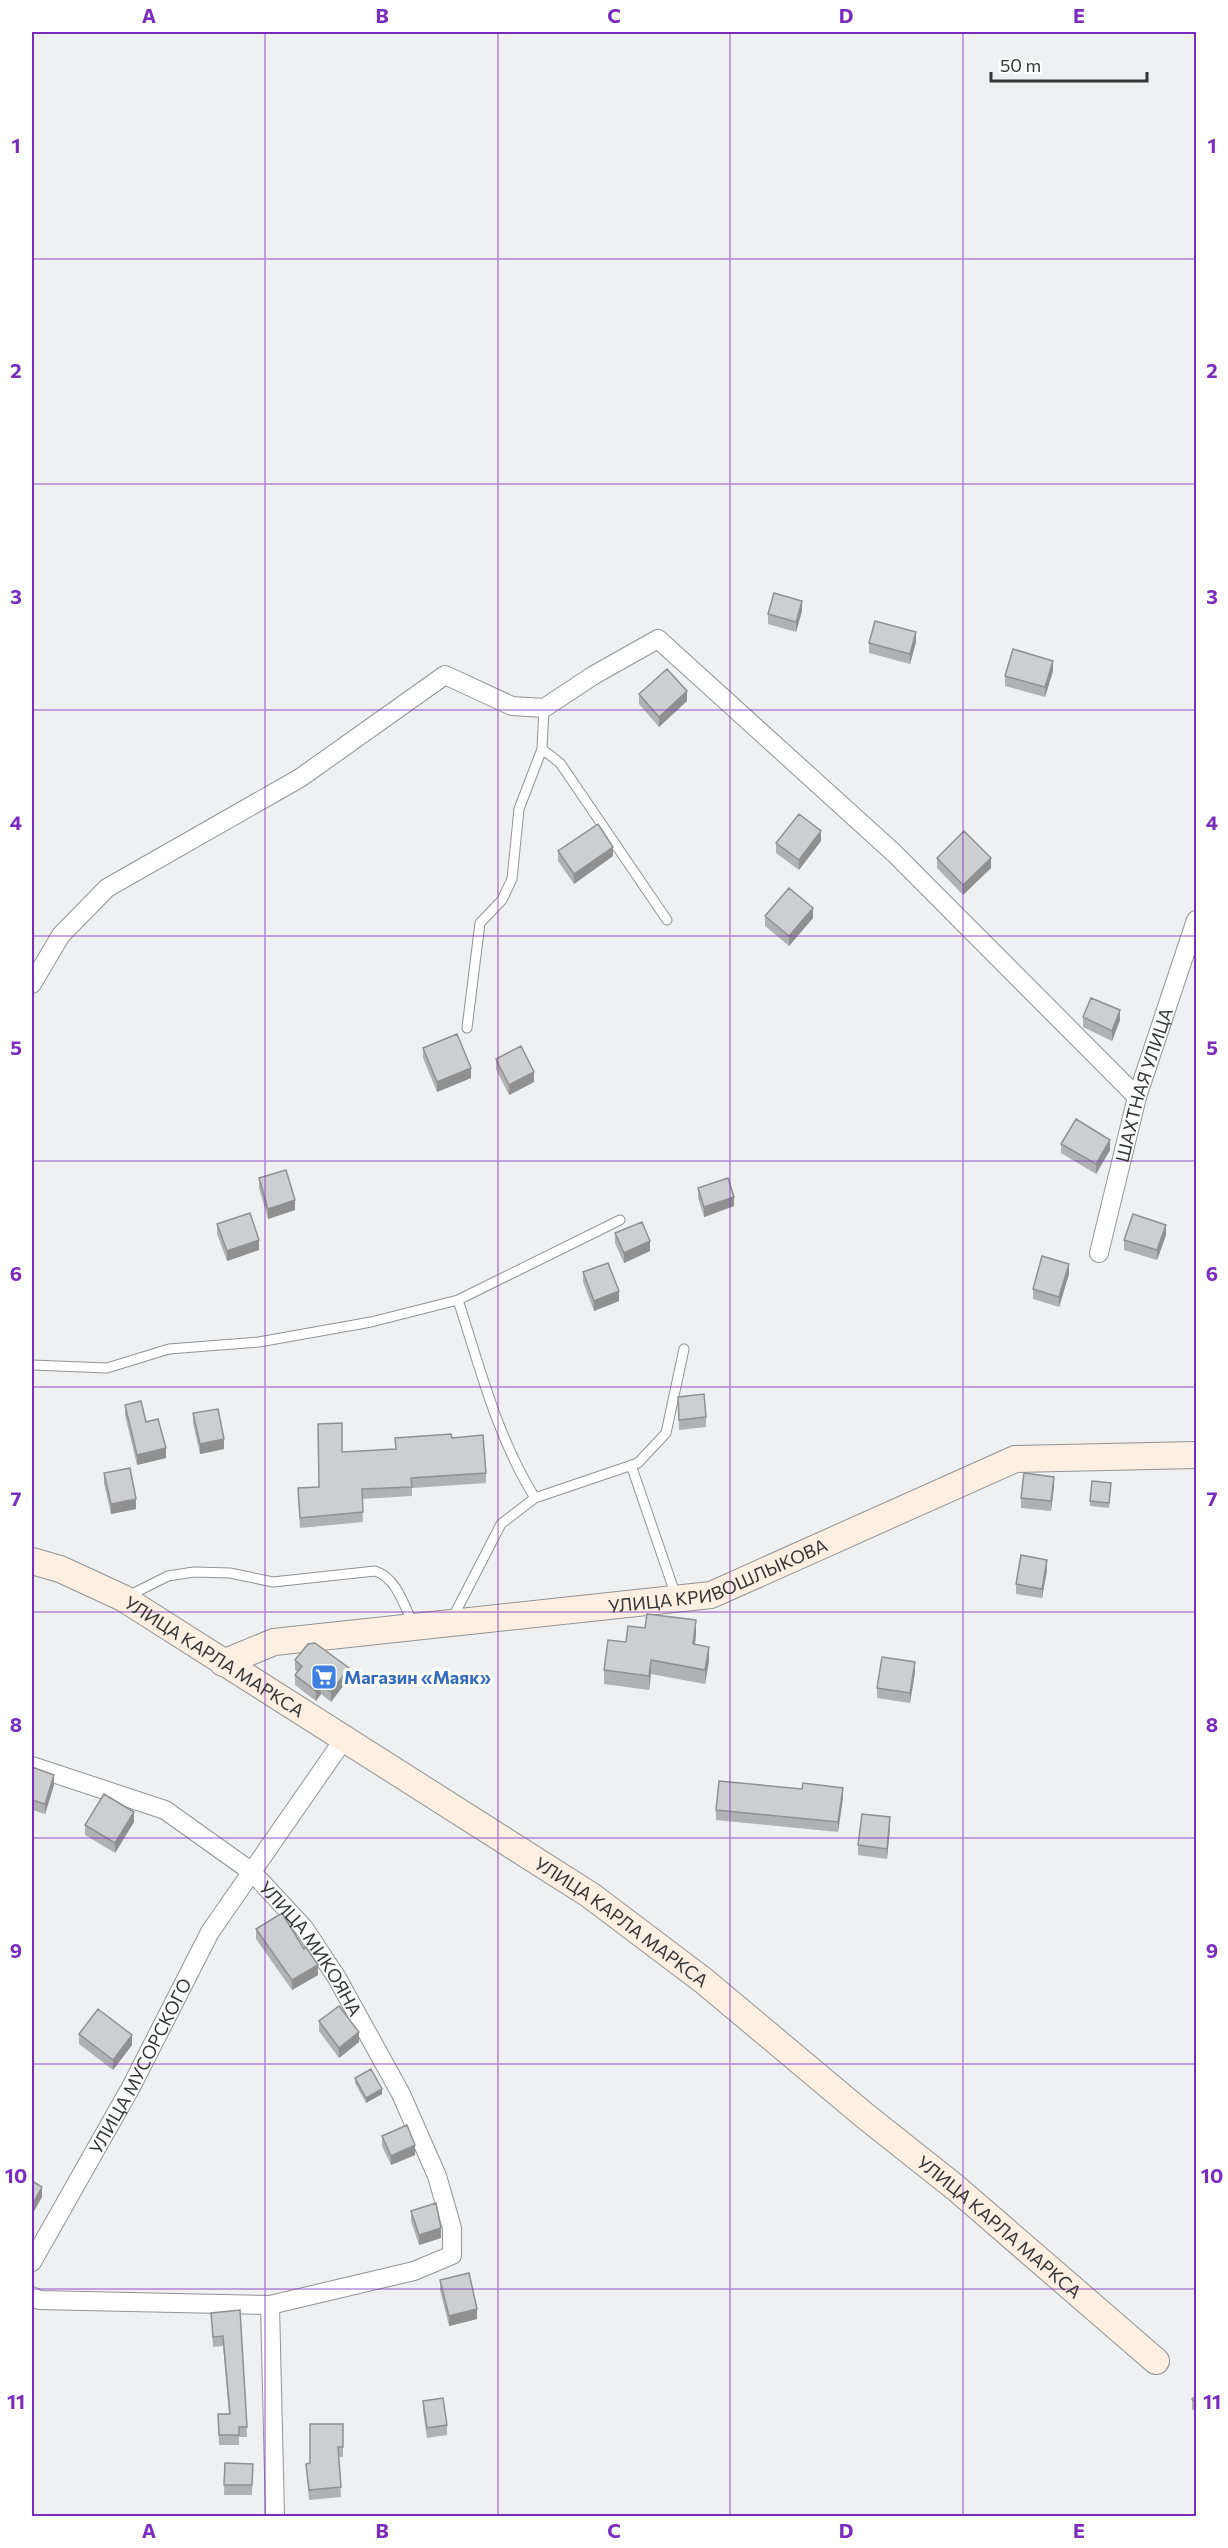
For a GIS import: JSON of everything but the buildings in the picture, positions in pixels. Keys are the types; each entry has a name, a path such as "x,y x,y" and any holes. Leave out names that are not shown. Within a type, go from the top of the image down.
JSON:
{"street":[{"path":"32,984 61,935 107,888 300,778 445,675 512,706 544,708 594,675 658,639 894,853 1137,1098"},
{"name":"ШАХТНАЯ УЛИЦА","path":"1099,1253 1137,1098 1197,920"},
{"name":"УЛИЦА КРИВОШЛЫКОВА","path":"223,1663 274,1642 711,1595 1015,1459 1197,1455"},
{"name":"УЛИЦА КАРЛА МАРКСА","path":"32,1560 60,1569 123,1598 590,1895 704,1981 864,2115 956,2188 1156,2361"},
{"name":"УЛИЦА МУСОРСКОГО","path":"32,2262 131,2087 210,1932 344,1739"},
{"name":"УЛИЦА МИКОЯНА","path":"32,1766 165,1810 252,1872 304,1928 337,1978 401,2094 437,2176 452,2228 452,2255 414,2271 270,2305"},
{"path":"32,2296 39,2300 270,2305 275,2517"}],"lane":[{"path":"467,1028 480,923 502,900 512,879 519,810 542,749 544,708"},
{"path":"542,749 560,763 667,920"},
{"path":"32,1365 107,1368 169,1349 259,1342 371,1322 458,1300 620,1220"},
{"path":"458,1300 502,1437 518,1471 535,1498"},
{"path":"450,1623 501,1524 535,1498 638,1463 666,1433 684,1349"},
{"path":"632,1465 677,1599"},
{"path":"123,1598 168,1576 194,1572 230,1573 273,1582 375,1571 385,1573 395,1587 415,1627"}],"place":[{"name":"Магазин «Маяк»","path":"324,1677"}]}
